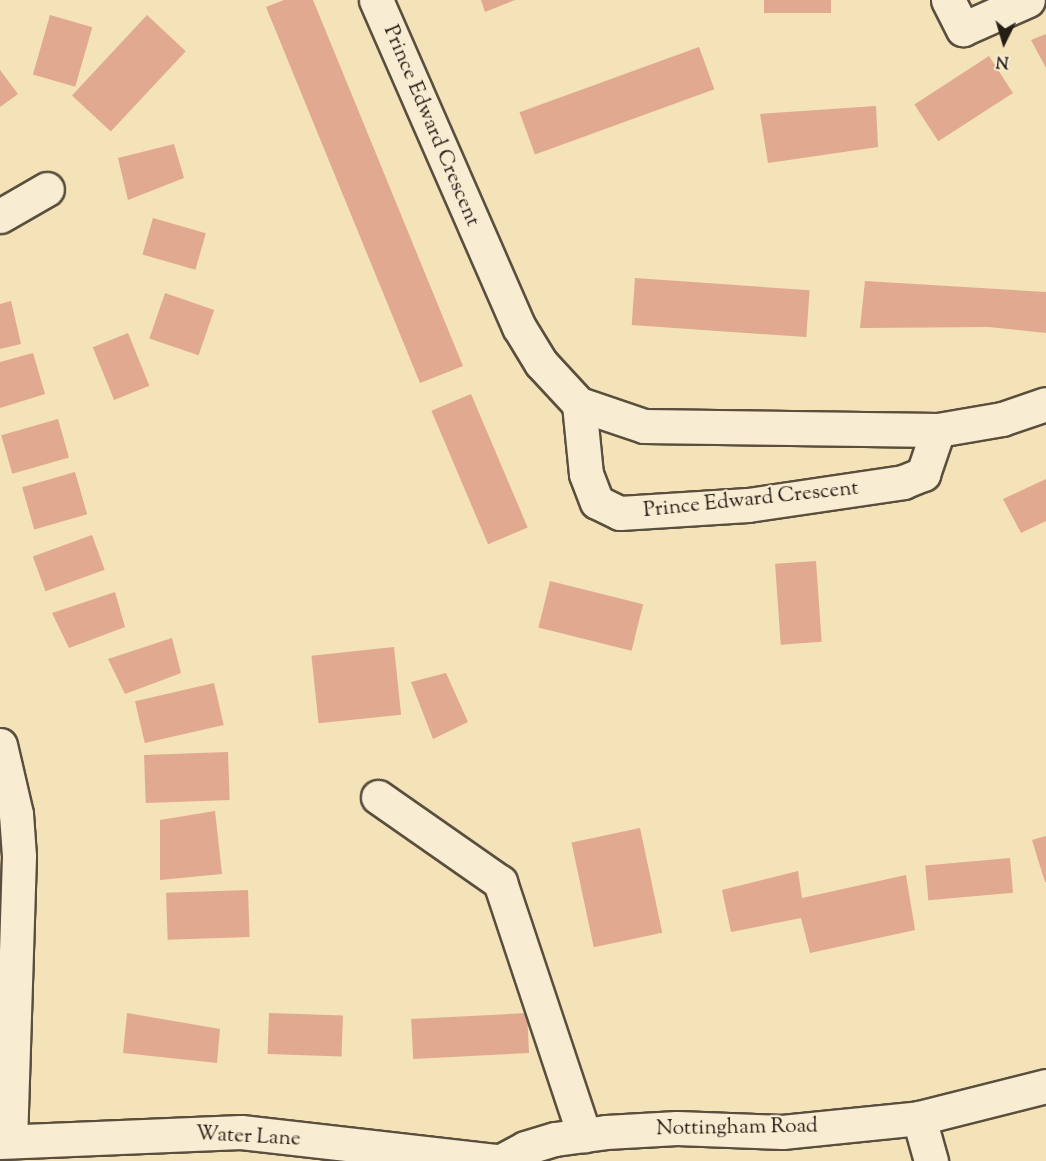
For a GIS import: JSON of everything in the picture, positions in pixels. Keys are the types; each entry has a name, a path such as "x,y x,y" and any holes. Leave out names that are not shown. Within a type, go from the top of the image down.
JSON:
{"street":[{"name":"Prince Edward Crescent","path":"376,0 519,327 541,363 579,404 644,426 938,430 1002,419 1046,404"},
{"path":"948,0 963,29 1028,0"},
{"path":"0,216 47,189"},
{"name":"Prince Edward Crescent","path":"579,404 586,474 597,502 620,513 748,505 903,482 923,474 938,430"},
{"path":"0,745 16,814 19,856 5,1141"},
{"path":"378,797 500,882 584,1135"},
{"name":"Nottingham Road","path":"501,1161 525,1148 584,1135 677,1128 782,1132 919,1118 1046,1086"},
{"path":"919,1118 931,1161"},
{"name":"Water Lane","path":"5,1141 241,1132 495,1161"}],"building":[{"path":"284,0 313,0 463,366 420,383 266,7"},
{"path":"481,0 515,0 485,12"},
{"path":"764,0 831,0 831,13 764,13"},
{"path":"50,15 92,27 75,87 33,75"},
{"path":"147,15 186,51 111,132 72,95"},
{"path":"1046,34 1046,68 1031,40"},
{"path":"699,47 714,89 535,155 520,112"},
{"path":"989,56 1013,93 938,141 914,104"},
{"path":"0,70 18,94 0,107"},
{"path":"876,106 878,147 768,163 760,114"},
{"path":"174,144 184,178 128,200 118,158"},
{"path":"153,218 206,233 195,270 143,255"},
{"path":"635,278 810,290 806,337 632,325"},
{"path":"865,281 1046,292 1046,333 989,327 860,328"},
{"path":"165,293 214,310 199,355 149,338"},
{"path":"11,301 21,344 0,349 0,304"},
{"path":"128,333 149,386 114,400 93,347"},
{"path":"33,353 45,394 0,408 0,362"},
{"path":"471,394 528,527 488,544 431,411"},
{"path":"58,419 69,457 12,474 1,435"},
{"path":"75,472 87,514 34,529 22,487"},
{"path":"1046,479 1046,521 1021,533 1003,499"},
{"path":"92,535 105,570 45,591 33,557"},
{"path":"816,561 822,642 781,645 775,564"},
{"path":"550,581 643,604 632,651 538,628"},
{"path":"115,592 125,627 69,648 52,613"},
{"path":"172,638 181,673 125,694 108,659"},
{"path":"394,647 401,715 319,723 311,656"},
{"path":"446,673 468,722 433,739 411,682"},
{"path":"214,683 224,725 145,743 135,701"},
{"path":"228,752 230,800 146,803 144,755"},
{"path":"215,811 222,874 160,880 160,820"},
{"path":"640,828 662,933 594,947 572,843"},
{"path":"1046,836 1046,882 1045,882 1032,840"},
{"path":"1010,858 1013,893 928,900 925,865"},
{"path":"798,871 802,898 906,875 915,930 810,953 801,918 731,932 722,890"},
{"path":"248,890 250,937 168,940 166,893"},
{"path":"127,1013 220,1029 217,1063 123,1053"},
{"path":"269,1013 343,1016 342,1057 268,1054"},
{"path":"527,1013 529,1053 413,1059 411,1019"}]}
